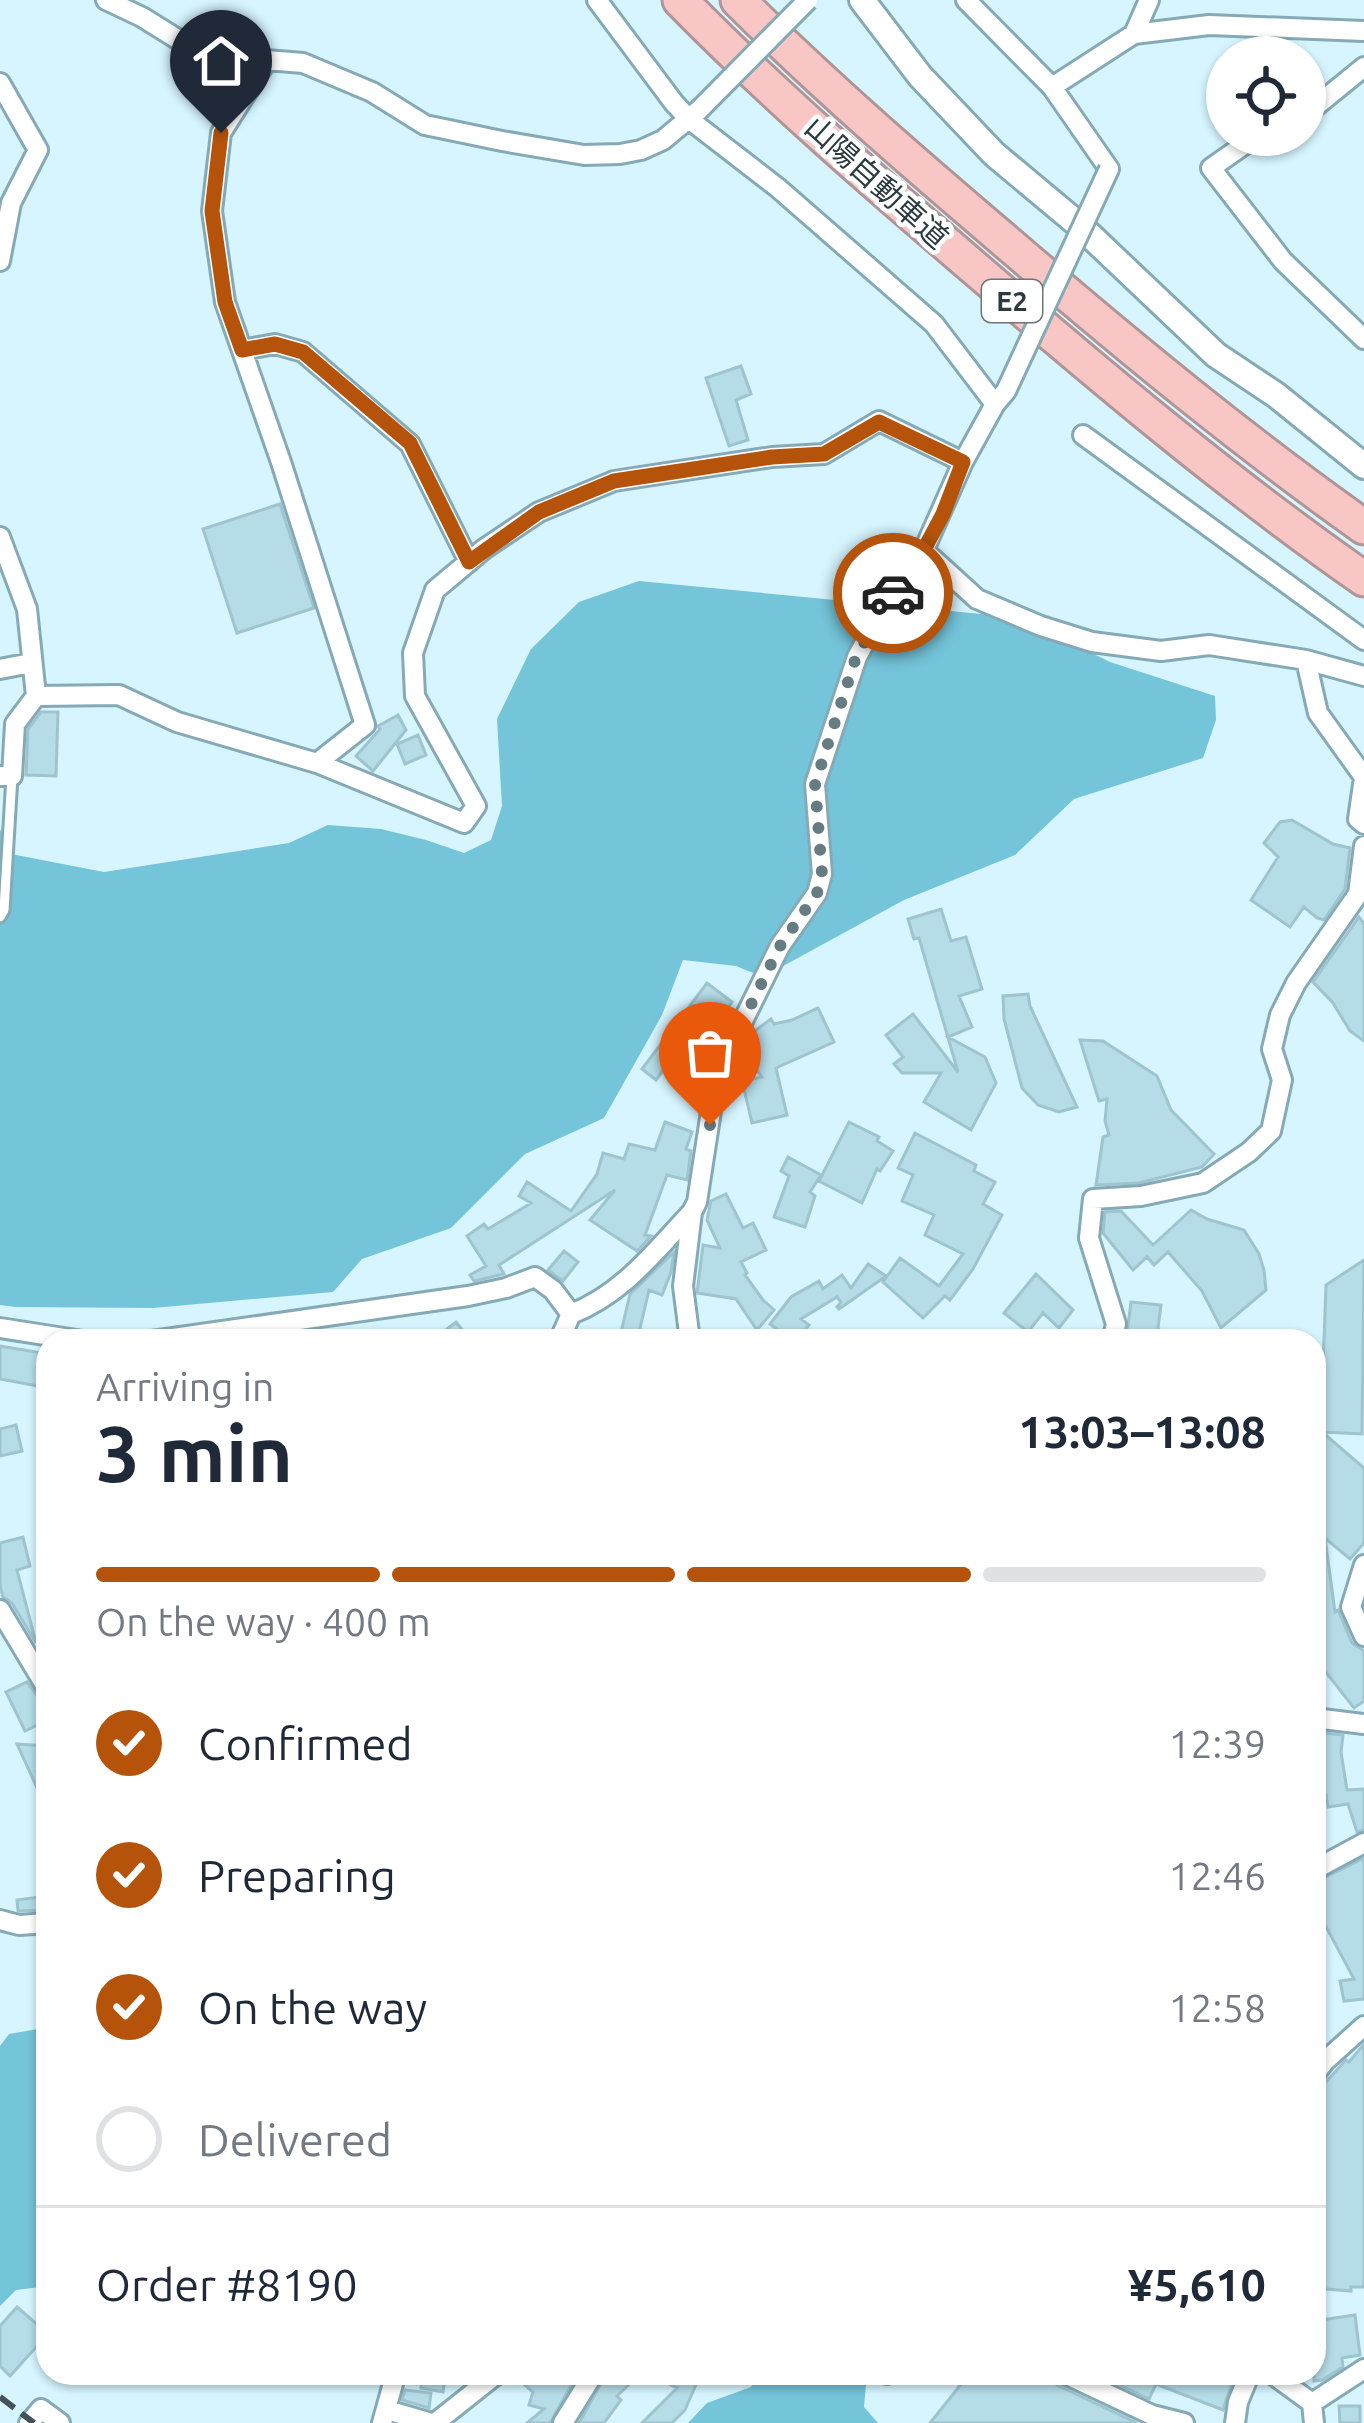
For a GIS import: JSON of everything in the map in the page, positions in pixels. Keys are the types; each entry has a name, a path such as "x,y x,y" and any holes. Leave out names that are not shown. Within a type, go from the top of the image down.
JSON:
{"highway":[{"name":"山陽自動車道","path":"680,0 903,207 1096,373 1275,516 1364,578"},
{"name":"山陽自動車道","path":"738,0 929,176 1122,340 1297,480 1364,527"}],"street":[{"path":"106,0 203,55 303,63 372,92 425,125 584,155 620,154 663,140 695,115 808,0"},
{"path":"597,0 674,103 695,115 934,324 1000,397"},
{"path":"862,0 920,76 994,154 1079,225 1216,355 1276,395 1364,466"},
{"path":"565,1329 572,1314 623,1285 697,1202 714,1092 731,1045 780,946 817,893 822,874 815,784 856,657 943,514 963,462 1000,397 1109,169 1052,87 967,0"},
{"path":"1134,34 1149,0"},
{"path":"1052,87 1134,34 1209,25 1364,31"},
{"path":"267,60 221,133 212,211 225,302 365,725 317,763"},
{"path":"1326,99 1364,67"},
{"path":"0,83 38,150 11,203 0,261"},
{"path":"1228,156 1211,168 1282,261 1364,339"},
{"path":"242,350 275,344 303,352 410,443 469,562"},
{"path":"36,696 119,695 177,722 317,763 464,823 476,806 415,696 413,653 435,590 469,562 539,512 614,481 772,457 824,454 879,422 963,462"},
{"path":"1083,435 1364,640"},
{"path":"0,537 27,609 36,696 15,724 6,776"},
{"path":"922,548 977,598 1092,642 1161,651 1209,645 1306,660 1364,676"},
{"path":"1306,660 1318,713 1364,778 1358,819 1364,824"},
{"path":"0,669 31,663"},
{"path":"1115,1329 1089,1238 1093,1199 1142,1196 1203,1183 1271,1131 1282,1080 1272,1049 1280,1015 1296,983 1358,894 1364,846"},
{"path":"688,1329 682,1286 692,1212"},
{"path":"236,1329 468,1296 535,1277 572,1314"},
{"path":"0,1328 36,1334"},
{"path":"1364,1565 1351,1607 1364,1636"},
{"path":"0,1610 36,1670"},
{"path":"1326,1719 1364,1724"},
{"path":"1326,1864 1364,1843"},
{"path":"0,1936 9,1923"},
{"path":"1326,2059 1364,2026"},
{"path":"1284,2385 1313,2413 1364,2368"},
{"path":"393,2385 384,2416 433,2423 482,2385"},
{"path":"563,2423 587,2385"},
{"path":"1088,2385 1152,2415 1184,2423"},
{"path":"1235,2423 1245,2385"},
{"path":"29,2423 40,2409 59,2423"}],"lane":[{"path":"0,917 4,910 6,776"}],"shaded area":[{"path":"639,581 1022,618 1110,662 1215,696 1216,720 1203,758 1074,799 1015,855 904,900 763,977 736,966 683,960 662,1015 604,1118 525,1154 451,1228 362,1259 333,1292 153,1308 0,1305 0,829 11,854 104,872 289,843 328,825 381,829 464,853 491,840 502,806 497,719 531,649 579,602"},
{"path":"36,2029 36,2288 16,2290 0,2306 0,2046 9,2034"},
{"path":"866,2385 864,2407 878,2423 688,2423 707,2403 751,2387"}],"building":[{"path":"741,366 751,394 736,400 748,440 729,446 706,378"},
{"path":"280,504 314,608 237,633 203,529"},
{"path":"41,712 58,712 56,776 26,775 28,729"},
{"path":"398,715 406,730 373,771 356,756 378,726"},
{"path":"418,735 426,755 405,764 397,744"},
{"path":"1292,820 1333,844 1350,848 1345,889 1324,920 1304,907 1290,927 1251,900 1278,857 1264,843 1280,822"},
{"path":"941,909 951,941 966,937 982,989 959,996 972,1027 948,1037 985,1057 996,1083 971,1130 924,1102 941,1073 902,1073 894,1064 903,1057 886,1035 913,1014 958,1072 919,938 914,939 908,919"},
{"path":"1359,917 1364,924 1364,1041 1350,1031 1313,982"},
{"path":"707,983 732,1002 676,1077 665,1068 656,1080 642,1069"},
{"path":"1028,994 1077,1107 1059,1112 1038,1105 1022,1088 1004,1019 1003,996"},
{"path":"818,1008 834,1042 776,1068 787,1115 752,1123 742,1081 762,1077 743,1051 752,1033 771,1019 774,1024 792,1020"},
{"path":"1080,1040 1103,1041 1157,1076 1171,1110 1214,1154 1202,1167 1139,1183 1096,1185 1103,1137 1109,1135 1107,1099 1099,1101"},
{"path":"665,1122 692,1132 686,1149 691,1151 687,1180 667,1175 645,1235 651,1236 637,1251 590,1220 615,1190 499,1265 504,1274 474,1281 470,1275 486,1266 467,1236 531,1203 519,1196 527,1182 571,1211 597,1174 603,1153 624,1159 629,1144 655,1150"},
{"path":"849,1122 879,1137 877,1141 893,1151 877,1169 862,1203 819,1181"},
{"path":"915,1133 976,1165 974,1171 995,1182 983,1204 1002,1215 950,1300 945,1296 923,1318 883,1282 900,1258 939,1286 963,1254 925,1235 934,1215 902,1201 913,1175 898,1168"},
{"path":"788,1157 821,1175 810,1192 815,1196 805,1227 774,1217 789,1176 781,1171"},
{"path":"726,1194 743,1228 753,1223 766,1250 741,1262 745,1275 774,1310 758,1329 736,1299 697,1293 703,1245 720,1248 707,1220 711,1201"},
{"path":"1191,1210 1244,1230 1264,1270 1266,1290 1221,1328 1202,1291 1168,1252 1154,1265 1147,1257 1133,1270 1103,1233 1105,1212 1121,1211 1153,1245"},
{"path":"564,1251 578,1262 563,1281 548,1270"},
{"path":"674,1252 662,1295 649,1290 640,1329 622,1329 630,1294"},
{"path":"1364,1260 1362,1434 1326,1432 1326,1285"},
{"path":"868,1264 886,1276 839,1309 837,1297 801,1319 809,1325 806,1329 776,1329 770,1324 791,1297 819,1281 823,1289 842,1275 851,1288"},
{"path":"1036,1274 1073,1310 1059,1328 1043,1313 1030,1329 1024,1329 1004,1313"},
{"path":"1131,1302 1161,1305 1159,1329 1128,1329"},
{"path":"0,1346 36,1352 36,1386 0,1379"},
{"path":"16,1425 22,1451 0,1456 0,1429"},
{"path":"1326,1435 1364,1468 1364,1543 1350,1559 1326,1539"},
{"path":"23,1537 30,1566 17,1570 36,1643 0,1586 0,1543"},
{"path":"1326,1545 1335,1612 1338,1610 1352,1643 1364,1651 1364,1701 1354,1708 1326,1672"},
{"path":"27,1682 36,1694 36,1726 25,1731 6,1692"},
{"path":"1326,1733 1343,1735 1347,1790 1364,1789 1364,1830 1357,1832 1348,1804 1328,1807"},
{"path":"17,1744 36,1745 36,1786"},
{"path":"1364,1858 1364,1999 1344,2001 1340,1981 1354,1979 1326,1926 1326,1877"},
{"path":"36,1898 36,1910 18,1911 17,1900"},
{"path":"1364,2044 1364,2287 1351,2287 1351,2291 1326,2289 1326,2082"},
{"path":"17,2307 36,2324 36,2347 10,2376 0,2366 0,2326"},
{"path":"1355,2315 1360,2355 1342,2358 1343,2367 1326,2378 1326,2319"},
{"path":"421,2385 444,2385 443,2392"},
{"path":"525,2385 571,2385 550,2423 527,2423 544,2409 529,2405 533,2392"},
{"path":"600,2385 628,2385 617,2396 621,2400 604,2423 579,2423"},
{"path":"671,2385 696,2385 685,2410 672,2423 642,2423 677,2388"},
{"path":"960,2385 1057,2385 1137,2423 930,2423"},
{"path":"1120,2385 1156,2385 1149,2399"},
{"path":"1159,2385 1231,2385 1223,2410"},
{"path":"405,2390 431,2393 429,2408 402,2400"},
{"path":"1339,2406 1360,2406 1360,2423 1340,2423"}],"railway":[{"path":"0,2397 34,2423"}],"way so far":[{"path":"710,1125 714,1092 731,1045 780,946 817,893 822,874 815,784 856,657 893,593"}],"route":[{"path":"221,133 212,211 225,302 242,350 275,344 303,352 410,443 469,562 539,512 614,481 772,457 824,454 879,422 963,462 927,544 893,593"}]}
